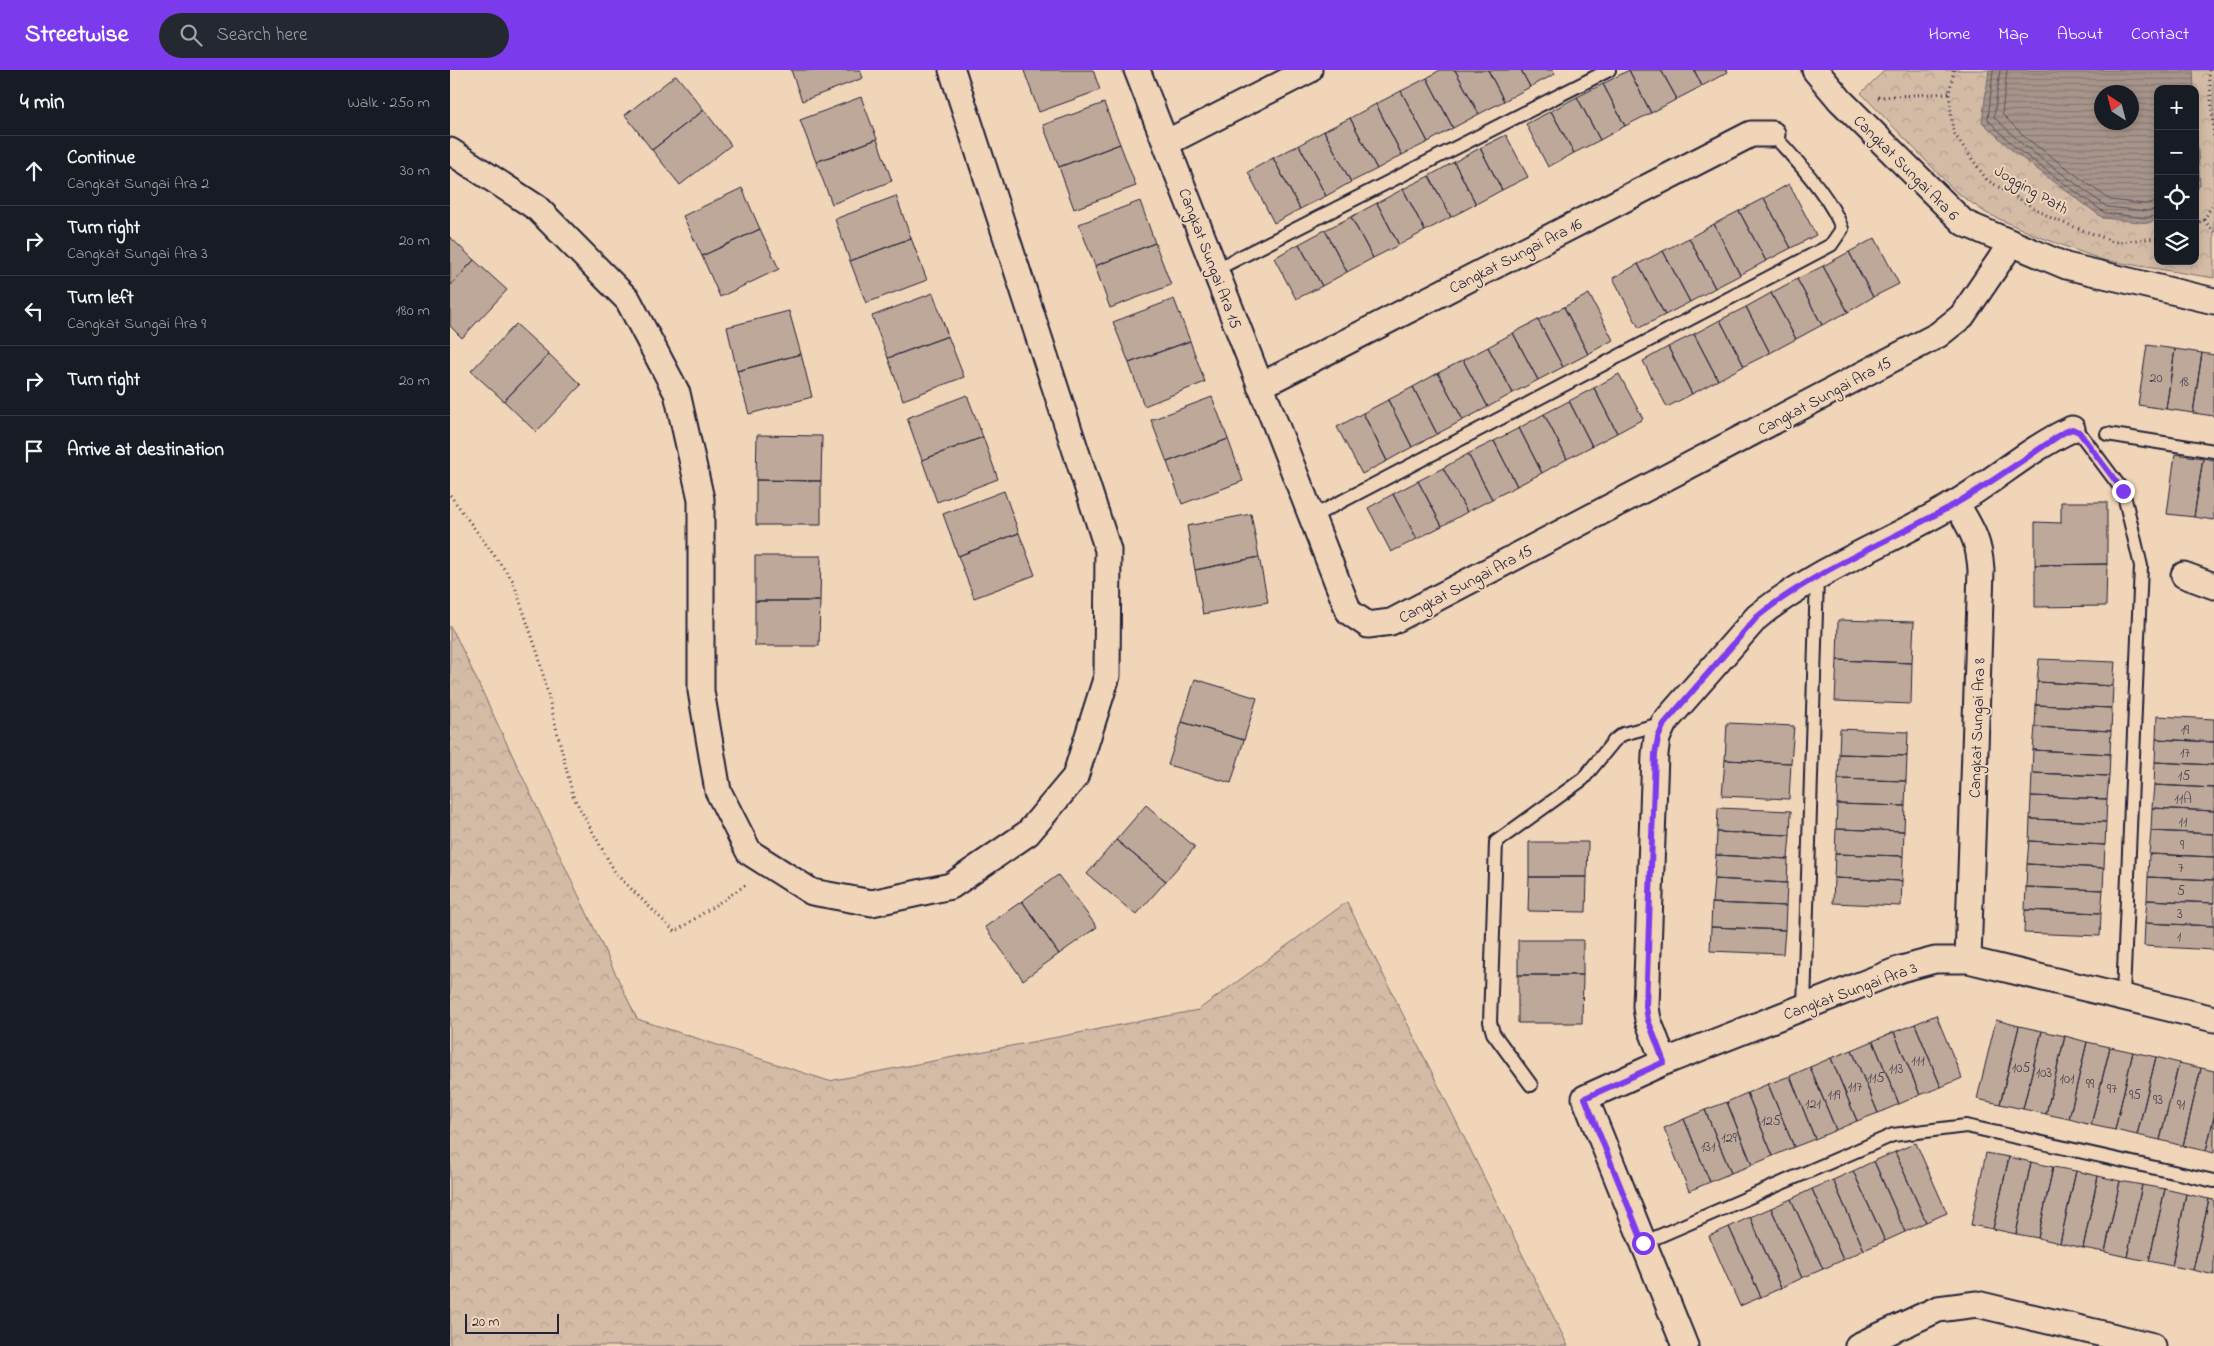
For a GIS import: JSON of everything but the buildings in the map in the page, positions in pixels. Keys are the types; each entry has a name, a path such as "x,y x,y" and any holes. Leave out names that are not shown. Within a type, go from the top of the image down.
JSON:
{"street":[{"path":"450,151 537,208 628,300 677,393 701,499 701,691 718,791 748,852 812,892 872,903 951,886 1028,833 1075,777 1107,676 1108,550 952,70"},
{"name":"Cangkat Sungai Ara 15","path":"1137,70 1349,612 1368,625 1391,622 1938,335 1962,316 2011,244"},
{"path":"1166,143 1309,70"},
{"name":"Cangkat Sungai Ara 6","path":"1815,70 1840,100 1964,223 2066,266 2214,301"},
{"name":"Cangkat Sungai Ara 16","path":"1260,386 1751,134 1772,134"},
{"path":"1664,1062 1648,1020 1646,1007 1655,754 1658,738 1664,724 1757,617 1771,606 1817,578 1956,503 2072,429"},
{"name":"Cangkat Sungai Ara 8","path":"1956,503 1975,534 1980,550 1981,570 1968,960"},
{"path":"2184,575 2214,586"},
{"name":"Cangkat Sungai Ara 3","path":"1643,1243 1585,1098 1664,1062 1804,1007 1901,969 1936,960 1968,960 2214,1019"},
{"path":"1643,1243 1685,1346"},
{"path":"1858,1346 1938,1309 1977,1304 2153,1346"}],"lane":[{"path":"1216,270 1610,70"},
{"path":"1312,517 1831,245 1842,229 1838,214 1788,150 1772,134"},
{"path":"2072,429 2079,432 2123,491 2141,566 2123,996"},
{"path":"2107,434 2214,451"},
{"path":"1804,1007 1817,578"},
{"path":"1531,1085 1493,1033 1490,1022 1496,842 1583,779 1623,734 1664,724"},
{"path":"1643,1243 1894,1135 1966,1126 2214,1181"}],"path":[{"name":"Jogging Path","path":"1954,70 1949,93 1953,132 1987,180 2053,219 2115,242 2154,238"},
{"path":"2208,70 2214,138"},
{"path":"1840,100 1949,93"},
{"path":"2199,222 2204,220 2214,202"},
{"path":"2204,220 2214,232"},
{"path":"450,495 513,581 538,654 573,796 616,874 676,932 748,884"}],"green space":[{"path":"1885,70 2214,70 2214,278 2103,260 2037,236 1986,213 1955,191 1861,93"},
{"path":"450,626 637,1019 829,1081 1198,1010 1347,902 1568,1346 450,1346"}],"water":[{"path":"1989,70 2193,70 2194,85 2154,85 2154,221 2148,223 2103,218 2014,152 1982,122"}],"route":[{"path":"1643,1243 1585,1098 1664,1062 1648,1020 1646,1007 1655,754 1658,738 1664,724 1757,617 1771,606 1817,578 1956,503 2063,433 2072,429 2079,432 2123,491"}]}
